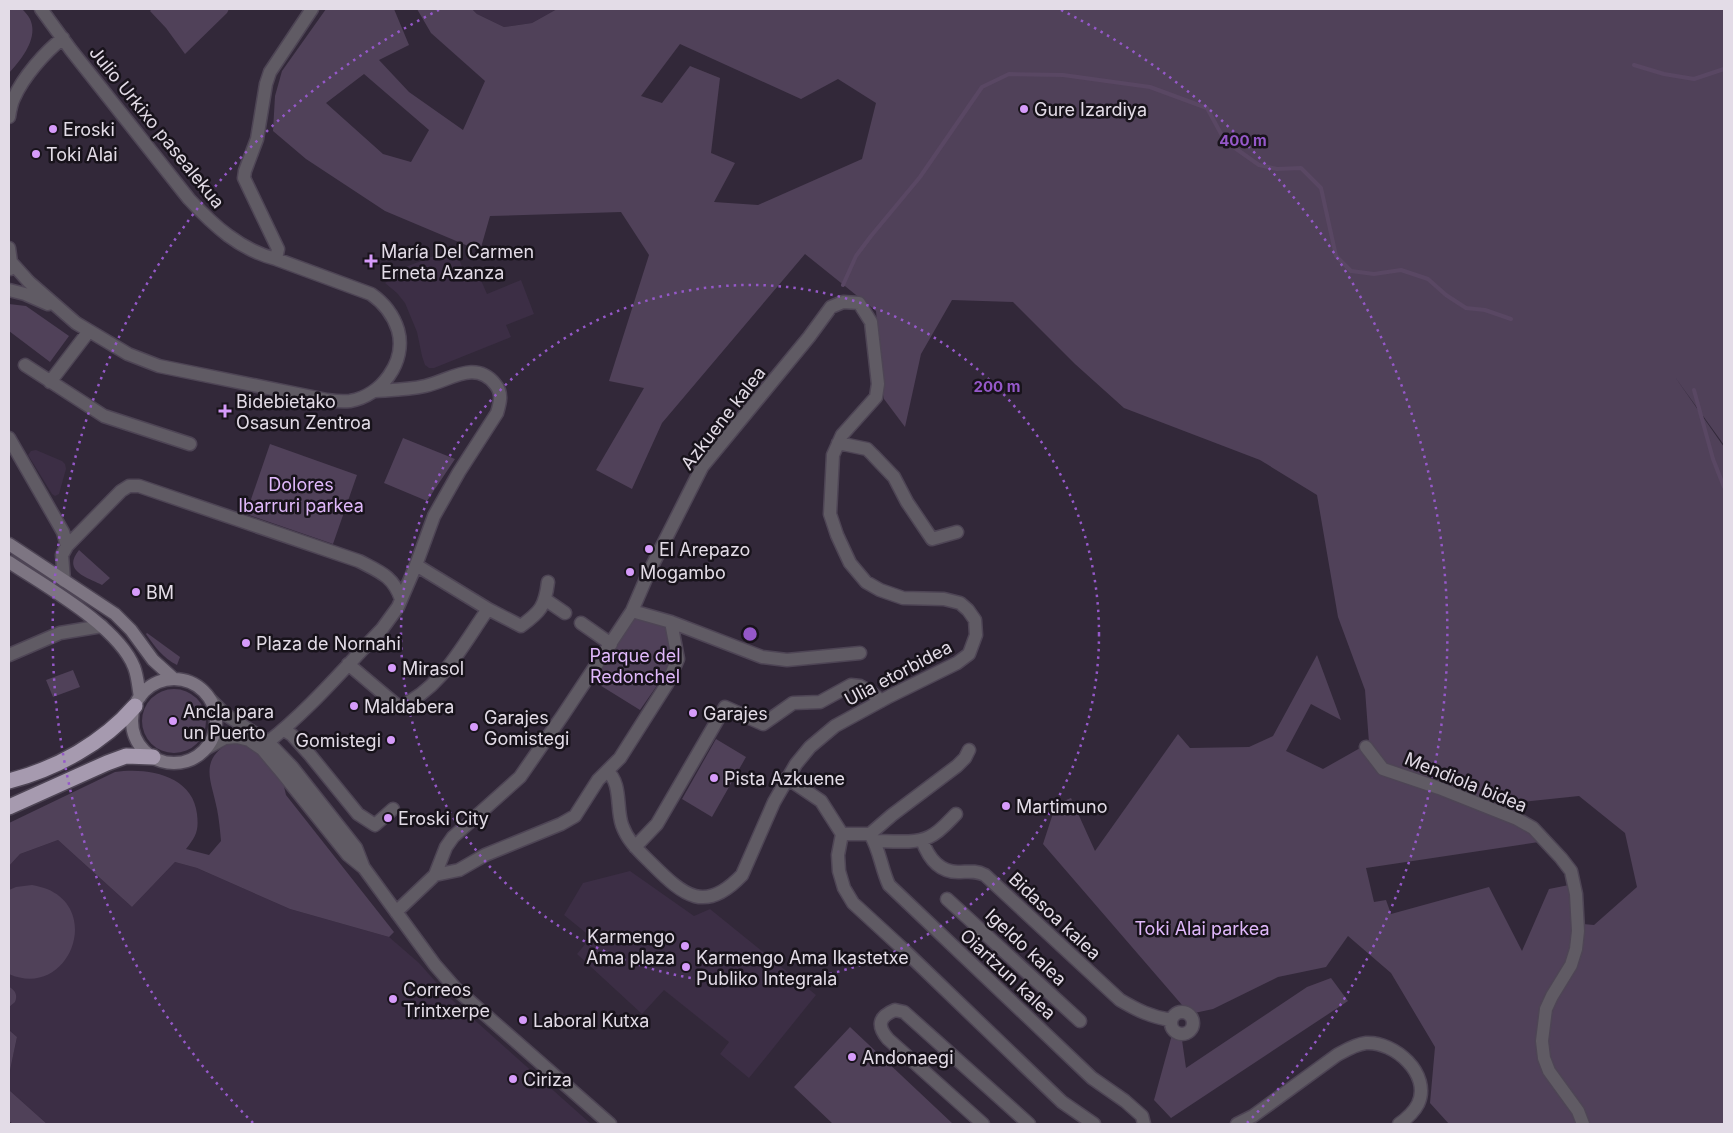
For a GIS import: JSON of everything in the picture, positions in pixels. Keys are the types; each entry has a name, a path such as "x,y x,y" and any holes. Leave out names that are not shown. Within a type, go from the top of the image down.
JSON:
{"highway":[{"path":"9,781 45,768 76,753 112,728 137,702"},
{"path":"9,807 126,756 153,757"}],"main road":[{"path":"9,544 115,614 131,630 152,660 174,679"},
{"path":"9,562 102,626 120,645 131,661 137,675 137,702 132,717 133,729 137,740 144,750 153,757 172,763 183,762 193,759 207,748 214,737 216,724 211,700 203,690 194,684 174,679 166,680 151,686 137,702"}],"street":[{"name":"Julio Urkixo pasealekua","path":"10,267 89,331 128,354 169,368 334,401 350,401 360,399 375,391 390,375 398,355 398,332 389,311 371,294 276,258 262,255 220,230 203,215 41,9"},
{"path":"276,258 278,249 247,186 244,178 245,171 257,138 266,84 270,72 312,9"},
{"path":"9,117 14,99 23,82 49,49 62,38"},
{"path":"9,248 10,267"},
{"name":"Julio Urkixo pasealekua","path":"9,290 25,294 62,311"},
{"name":"Azkuene kalea","path":"435,875 446,847 453,837 520,777 632,611 648,574 702,467 809,337 831,307 843,302 859,303"},
{"name":"Ulia etorbidea","path":"607,771 614,777 622,826 635,848 684,893 698,897 709,897 722,892 742,876 774,802 787,778 796,764 818,739 835,726 957,663 968,654 976,635 975,620 968,610 960,603 944,599 903,598 880,590 866,582 850,563 830,514 833,455 842,435 876,397 878,384 871,322 859,303"},
{"path":"50,382 89,331"},
{"path":"25,365 104,416 190,444"},
{"path":"268,742 284,730 382,629 393,615 416,564 434,516 501,403 497,385 488,376 476,372 460,373 425,386 375,391"},
{"path":"9,438 63,532 67,546"},
{"path":"838,443 867,449 873,455 894,477 906,502 932,539 956,532"},
{"path":"64,581 62,555 67,546 121,491 129,486 139,486 359,562 384,574 393,582 401,599"},
{"path":"416,564 488,610 521,626 536,614 546,600 548,582"},
{"path":"546,600 565,613"},
{"path":"348,664 399,707 415,700 438,680 488,610"},
{"path":"632,611 671,622 751,658 762,657 787,660 860,654"},
{"path":"396,912 435,875 459,870 486,855 575,816 598,780 620,758 667,684 678,659 671,622"},
{"path":"581,623 610,644"},
{"path":"9,655 60,633 102,626"},
{"path":"635,848 657,824 725,707 763,724 793,703 820,702 851,685 860,686 871,692 881,701"},
{"path":"211,700 225,714 268,742 292,767 356,848 364,868 456,989 610,1124"},
{"path":"284,730 292,735 310,755 358,814 374,825 393,809"},
{"path":"207,748 225,738 238,737 248,740 262,749 348,855 364,868"},
{"name":"Mendiola bidea","path":"1366,747 1383,768 1510,817 1533,828 1571,871 1576,894 1578,931 1576,949 1571,965 1546,1009 1542,1041 1544,1058 1549,1071 1578,1111 1583,1124"},
{"path":"872,837 892,815 957,766 965,758 968,750"},
{"path":"787,778 820,802 831,815 842,834 838,855 839,871 844,888 853,904 1062,1102 1094,1124"},
{"path":"842,834 922,840 931,837 956,814"},
{"name":"Oiartzun kalea","path":"872,837 878,846 882,871 888,885 1092,1078 1125,1101 1142,1116 1144,1124"},
{"name":"Bidasoa kalea","path":"922,840 931,859 946,871 973,871 985,875 1120,1000 1140,1012 1171,1020"},
{"path":"446,847 447,862 452,868 459,870"},
{"name":"Igeldo kalea","path":"947,899 1080,1021"},
{"path":"983,1124 888,1039 880,1026 880,1021 883,1017 895,1010 904,1012 1029,1124"},
{"path":"1237,1124 1253,1116 1337,1055 1365,1043 1381,1044 1394,1050 1406,1059 1415,1072 1421,1086 1418,1104 1399,1124"}],"shaded area":[{"path":"472,9 557,9 532,23 504,27 477,14"},
{"path":"457,254 465,274 476,269 487,294 521,280 534,314 506,325 511,337 434,368 429,368 425,365 417,332 405,303 385,283 408,266 434,256"},
{"path":"36,450 65,464 66,469 59,494 55,496 28,455 31,451"},
{"path":"58,840 132,907 175,862 197,868 290,909 389,937 419,963 451,999 591,1124 47,1124 9,1090 9,1075 17,1037 9,1030 9,866 20,854"},
{"name":"Karmengo Ama Ikastetxe Publiko Integrala","path":"630,871 694,916 710,909 816,995 749,1078 720,1054 729,1042 664,990 642,1014 577,954 591,937 564,915 583,883"}],"green space":[{"path":"9,9 22,9 24,11 30,19 32,34 19,62 9,73"},
{"path":"152,9 229,9 185,54 166,28 150,11"},
{"name":"Toki Alai parkea","path":"326,9 394,9 409,45 379,60 409,92 463,130 485,81 431,33 417,9 472,9 477,14 504,27 532,23 557,9 1724,9 1724,445 1675,377 1724,447 1724,1124 1449,1124 1430,1103 1435,1047 1391,973 1348,936 1326,967 1278,977 1213,1009 1176,1017 1182,1005 1043,844 1056,804 1071,798 1095,851 1178,734 1190,748 1249,747 1273,736 1317,655 1341,720 1311,704 1286,751 1323,769 1369,743 1365,690 1338,617 1317,495 1260,460 1124,408 1075,364 1013,302 952,300 921,354 905,427 884,399 876,311 805,254 662,423 632,489 596,470 644,388 609,381 649,255 621,212 490,216 480,251 385,211 306,159 273,131 275,96 282,71","holes":["680,44 801,99 838,79 876,103 862,159 758,205 714,202 735,163 711,153 720,78 690,66 662,103 641,96","364,74 429,130 411,162 383,154 326,103","1579,796 1625,833 1637,887 1594,925 1583,924 1579,883 1549,889 1522,951 1489,887 1391,914 1386,900 1374,902 1366,868 1552,840 1518,816 1513,803"]},
{"path":"9,304 26,306 69,336 50,362 9,331"},
{"path":"403,438 455,459 427,501 384,483"},
{"name":"Dolores Ibarruri parkea","path":"270,444 357,475 333,544 246,514"},
{"path":"79,550 110,578 102,585 83,576 75,568 73,563 74,557"},
{"name":"Parque del Redonchel","path":"633,615 669,624 674,656 665,674 640,710 590,679"},
{"path":"147,633 180,657 177,665 160,652"},
{"path":"73,670 80,687 53,697 46,680"},
{"path":"174,689 192,695 200,703 206,721 200,739 192,747 174,753 156,747 148,739 142,721 148,703 156,695"},
{"path":"716,739 746,757 712,817 682,799"},
{"path":"229,743 241,743 252,747 282,778 286,795 394,932 389,937 290,909 197,868 175,862 132,907 58,840 20,854 9,866 9,823 115,772 128,771 141,771 166,776 178,782 187,790 194,801 198,825 194,837 186,849 209,855 221,841 218,813 210,781 210,765 213,757 219,750"},
{"path":"32,885 47,889 64,900 73,916 75,933 71,950 61,965 47,975 30,979 9,974 9,890"},
{"path":"1331,978 1348,1001 1171,1118 1154,1100 1173,1031 1182,1040 1186,1068 1307,987"},
{"path":"9,987 14,991 16,997 15,1002 9,1007"},
{"name":"Andonaegi","path":"850,1027 953,1124 833,1124 794,1087"},
{"path":"9,1030 17,1037 9,1075"},
{"path":"9,1090 47,1124 13,1124 9,1121"}],"waterway":[{"path":"1634,65 1664,74 1694,79 1724,69"},
{"path":"843,285 856,256 920,177 982,87 1009,74 1063,75 1150,87 1207,108 1225,141 1259,165 1277,169 1301,168 1321,188 1336,256 1351,271 1374,274 1401,270 1428,279 1446,295 1466,308 1485,310 1511,319"},
{"path":"1694,390 1713,459 1724,487"}],"place":[{"name":"Gure Izardiya","path":"1024,109"},
{"name":"Eroski","path":"53,129"},
{"name":"Toki Alai","path":"36,154"},
{"name":"María Del Carmen Erneta Azanza","path":"371,261"},
{"name":"Bidebietako Osasun Zentroa","path":"225,411"},
{"name":"El Arepazo","path":"649,549"},
{"name":"Mogambo","path":"630,572"},
{"name":"BM","path":"136,592"},
{"name":"Plaza de Nornahi","path":"246,643"},
{"name":"Mirasol","path":"392,668"},
{"name":"Maldabera","path":"354,706"},
{"name":"Garajes","path":"693,713"},
{"name":"Ancla para un Puerto","path":"173,721"},
{"name":"Garajes Gomistegi","path":"474,727"},
{"name":"Gomistegi","path":"391,740"},
{"name":"Pista Azkuene","path":"714,778"},
{"name":"Martimuno","path":"1006,806"},
{"name":"Eroski City","path":"388,818"},
{"name":"Karmengo Ama plaza","path":"685,946"},
{"name":"Karmengo Ama Ikastetxe Publiko Integrala","path":"686,967"},
{"name":"Correos Trintxerpe","path":"393,999"},
{"name":"Laboral Kutxa","path":"523,1020"},
{"name":"Andonaegi","path":"852,1057"},
{"name":"Ciriza","path":"513,1079"}]}
